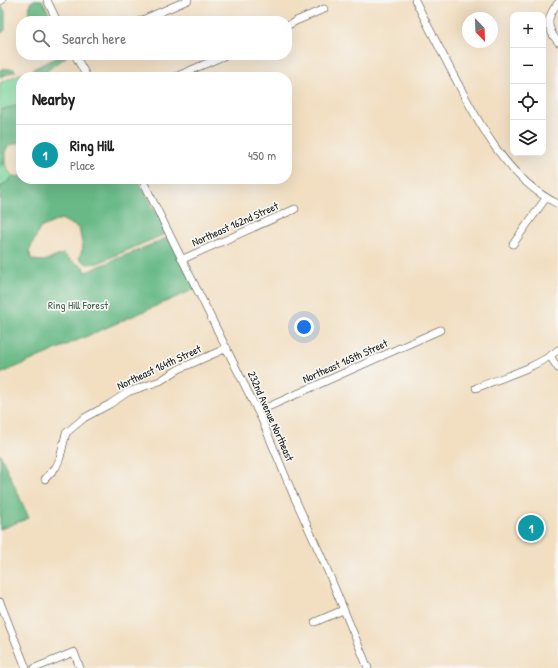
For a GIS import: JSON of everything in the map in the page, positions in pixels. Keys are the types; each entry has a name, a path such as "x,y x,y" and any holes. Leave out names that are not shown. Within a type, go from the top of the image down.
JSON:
{"street":[{"path":"46,0 54,16"},
{"path":"151,16 188,0"},
{"path":"415,0 484,130 503,159 523,180 546,198 558,204"},
{"path":"558,2 552,9 548,24 551,32 558,42"},
{"path":"292,23 324,9"},
{"path":"78,60 84,72"},
{"path":"187,72 214,60"},
{"name":"232nd Avenue Northeast","path":"144,184 182,259 188,278 227,348 259,412 368,668"},
{"path":"514,244 546,198"},
{"name":"Northeast 162nd Street","path":"182,259 295,209"},
{"name":"Northeast 165th Street","path":"259,412 440,330"},
{"name":"Northeast 164th Street","path":"45,479 56,467 60,458 66,433 84,418 128,392 160,381 179,369 227,348"},
{"path":"476,388 528,367 550,356 558,350"},
{"path":"550,356 558,368"},
{"path":"0,602 26,668"},
{"path":"315,622 343,610"},
{"path":"35,668 74,652 80,668"}],"green space":[{"path":"34,0 42,0 50,16 29,16 30,3"},
{"path":"0,4 5,11 5,30 0,34"},
{"path":"52,60 61,60 46,72 31,72 33,69"},
{"path":"14,69 16,71 0,77 0,70"},
{"path":"16,76 16,106 0,110 0,83"},
{"path":"16,106 16,144 8,146 5,152 5,163 0,165 0,110"},
{"path":"5,163 7,169 13,177 0,188 0,165"},
{"name":"Ring Hill Forest","path":"13,177 16,177 16,184 141,184 167,233 98,263 87,264 79,258 83,248 79,228 61,219 40,228 29,251 32,260 44,261 63,254 75,263 84,267 86,272 169,237 195,289 0,374 0,188"},
{"path":"0,454 29,518 0,529"}],"place":[{"name":"Ring Hill","path":"531,528"}]}
